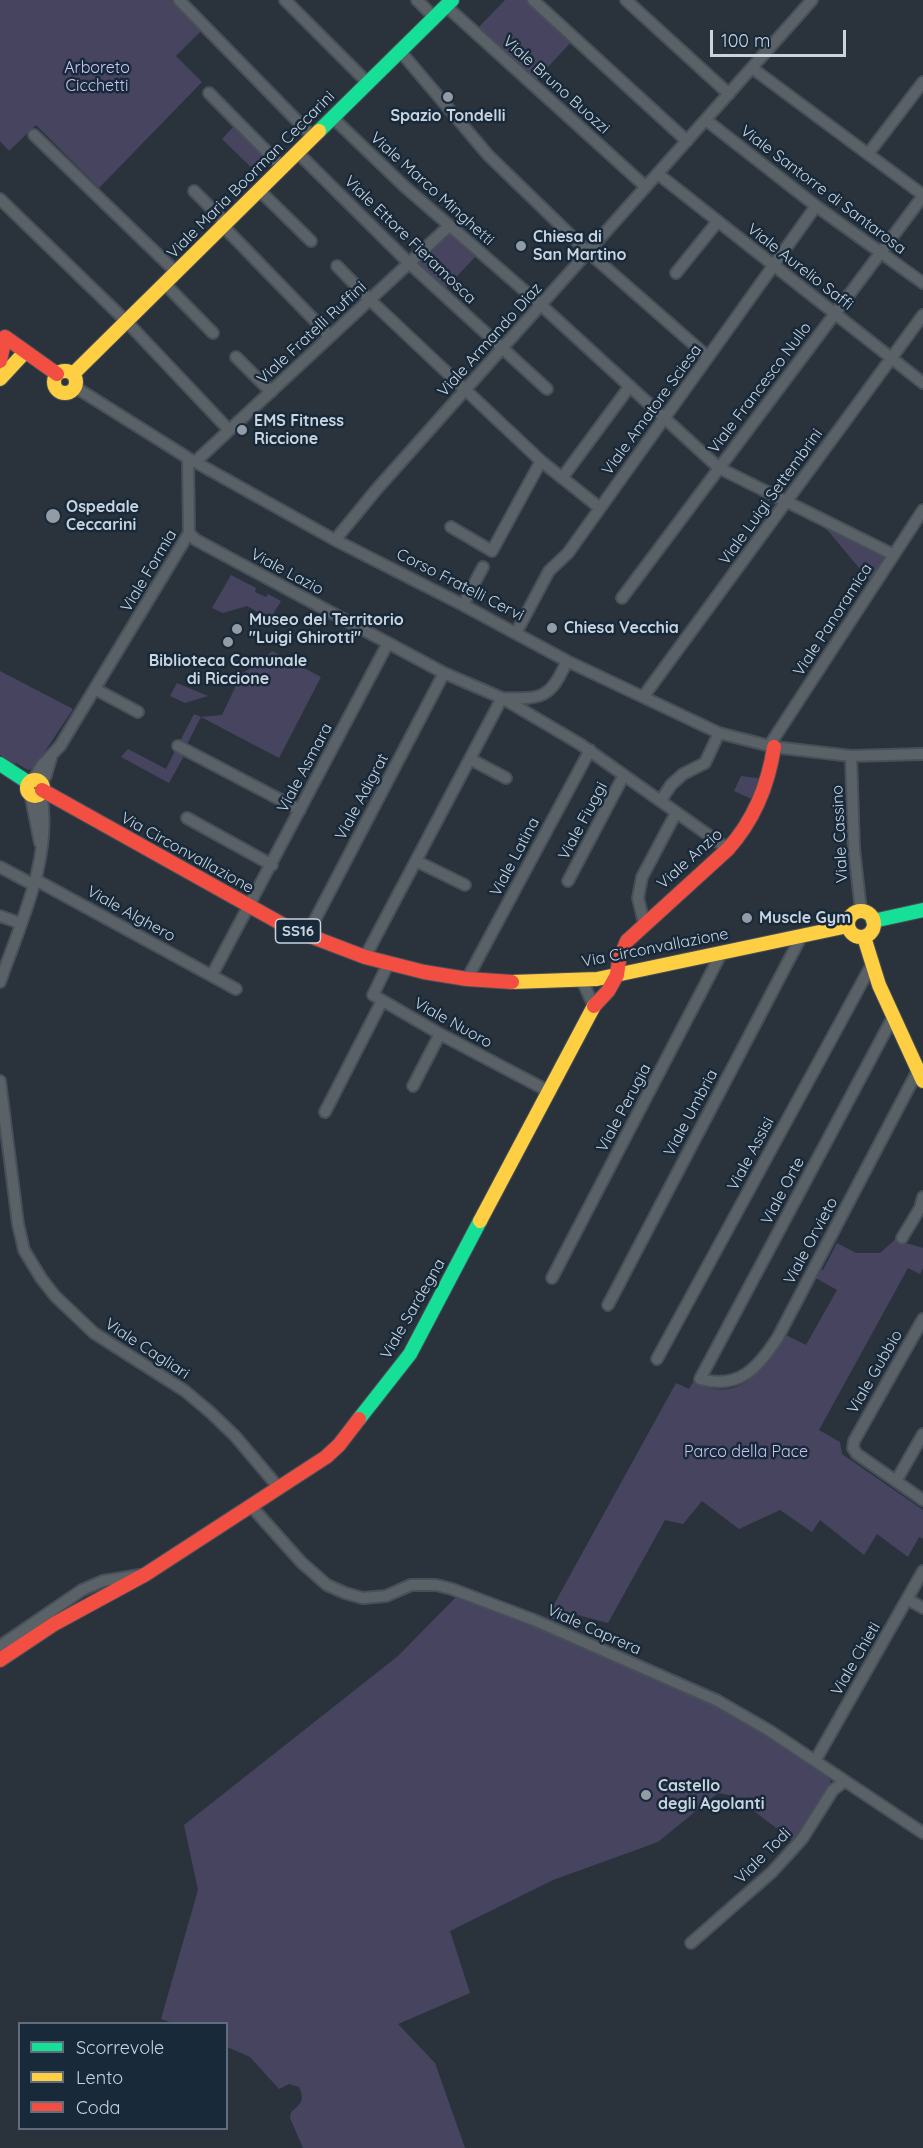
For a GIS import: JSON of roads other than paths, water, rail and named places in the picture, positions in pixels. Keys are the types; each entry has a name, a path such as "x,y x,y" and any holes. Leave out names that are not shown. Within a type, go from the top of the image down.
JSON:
{"street":[{"path":"179,0 313,137"},
{"path":"285,0 368,83"},
{"path":"417,0 434,17"},
{"path":"533,0 687,141"},
{"path":"626,0 729,94"},
{"name":"Viale Armando Diaz","path":"335,540 408,454 812,0"},
{"name":"Viale Maria Boorman Ceccarini","path":"74,381 126,321 449,3"},
{"name":"Viale Bruno Buozzi","path":"449,3 646,187"},
{"path":"400,51 488,155 588,252 708,357"},
{"path":"752,68 923,196"},
{"path":"868,154 923,82"},
{"path":"209,93 282,167"},
{"name":"Viale Marco Minghetti","path":"333,117 405,188 541,305 719,468 894,555"},
{"name":"Viale Santorre di Santarosa","path":"706,120 816,206 923,283"},
{"path":"34,135 176,272"},
{"name":"Viale Ettore Fieramosca","path":"297,152 409,263 503,347 546,389"},
{"name":"Viale Aurelio Saffi","path":"658,174 923,383"},
{"path":"259,190 311,241"},
{"path":"194,191 329,337"},
{"name":"Viale Francesco Nullo","path":"622,598 923,196"},
{"path":"0,199 126,321 229,430"},
{"name":"Viale Amatore Sciesa","path":"516,633 549,571 568,553 816,206"},
{"path":"676,273 718,221"},
{"name":"Viale Fratelli Ruffini","path":"191,460 271,392 449,226"},
{"path":"337,266 370,300 541,460 600,508"},
{"path":"164,283 213,333"},
{"name":"Viale Luigi Settembrini","path":"643,697 923,315"},
{"path":"3,335 57,374"},
{"path":"0,361 3,335"},
{"path":"0,379 25,352"},
{"path":"236,357 271,392"},
{"path":"63,371 74,381 70,393 59,392 54,383 57,374 63,371"},
{"name":"Corso Fratelli Cervi","path":"74,381 191,460 335,540 567,661 719,733 771,746 851,756 923,754"},
{"path":"562,478 630,386"},
{"name":"Viale Formia","path":"36,787 46,775 51,758 189,533 191,460"},
{"path":"451,527 492,551 541,460"},
{"name":"Viale Panoramica","path":"771,746 923,510"},
{"name":"Viale Lazio","path":"189,533 196,540 444,673 502,698 590,750 728,849"},
{"path":"463,605 483,567"},
{"name":"Viale Asmara","path":"249,907 388,643"},
{"name":"Viale Lazio","path":"502,698 540,697 550,691 558,681 567,661"},
{"name":"Viale Adigrat","path":"307,935 444,673"},
{"path":"95,689 138,712"},
{"path":"365,957 502,698"},
{"path":"661,800 677,779 705,763 719,733"},
{"path":"178,746 300,810"},
{"name":"Viale Anzio","path":"617,975 619,960 627,941 644,923 728,849 743,832 765,789 771,767 771,746"},
{"name":"Viale Latina","path":"467,979 590,750"},
{"name":"Viale Cassino","path":"851,756 854,848 861,911"},
{"path":"470,759 506,778"},
{"name":"Via Circonvallazione","path":"0,764 36,787 249,907 307,935 388,964 467,979 540,982 582,980 617,975 848,926"},
{"name":"Viale Fiuggi","path":"568,881 624,775"},
{"path":"0,982 35,882 42,855 36,787"},
{"path":"644,923 638,898 642,877 676,813"},
{"path":"187,818 272,865"},
{"path":"416,861 465,885"},
{"name":"Viale Alghero","path":"0,867 35,882 236,989"},
{"path":"212,975 249,907"},
{"path":"873,921 923,910"},
{"path":"856,912 869,914 873,921 873,929 864,937 855,936 849,930 849,918 856,912"},
{"path":"0,916 20,923"},
{"name":"Viale Umbria","path":"608,1305 802,935"},
{"path":"864,937 893,1017 920,1071"},
{"name":"Viale Perugia","path":"552,1278 722,952"},
{"path":"325,1112 382,1001 373,995 388,964"},
{"name":"Viale Assisi","path":"657,1359 872,964"},
{"name":"Viale Sardegna","path":"0,1660 54,1624 146,1574 326,1457 339,1445 410,1354 594,1007 608,991 617,975"},
{"path":"582,980 594,1007"},
{"name":"Viale Nuoro","path":"382,1001 550,1092"},
{"name":"Viale Orte","path":"700,1379 893,1017"},
{"path":"413,1086 440,1034"},
{"name":"Viale Orvieto","path":"700,1379 715,1384 731,1382 745,1375 766,1356 920,1071"},
{"name":"Viale Cagliari","path":"0,1080 18,1224 24,1250 41,1278 94,1333 185,1391 210,1412 235,1436 279,1488"},
{"path":"902,1238 920,1208 923,1197"},
{"name":"Viale Gubbio","path":"896,1481 857,1454 853,1448 854,1441 923,1319"},
{"path":"923,1434 896,1481 923,1500"},
{"name":"Viale Caprera","path":"251,1506 301,1562 327,1585 363,1598 386,1596 411,1585 436,1585 534,1620 718,1701 770,1731 923,1833"},
{"name":"Viale Chieti","path":"814,1761 923,1571"},
{"name":"Viale Sardegna","path":"0,1646 82,1590 103,1581 146,1574"},
{"path":"907,1599 923,1608"},
{"name":"Viale Todi","path":"691,1943 772,1872 802,1839 833,1790 845,1781"}],"place":[{"name":"Spazio Tondelli","path":"448,97"},
{"name":"Chiesa di San Martino","path":"521,246"},
{"name":"EMS Fitness Riccione","path":"242,430"},
{"name":"Ospedale Ceccarini","path":"53,516"},
{"name":"Chiesa Vecchia","path":"552,628"},
{"name":"Museo del Territorio \"Luigi Ghirotti\"","path":"237,629"},
{"name":"Biblioteca Comunale di Riccione","path":"228,642"},
{"name":"Muscle Gym","path":"747,918"},
{"name":"Castello degli Agolanti","path":"646,1795"}],"park label":[{"name":"Arboreto Cicchetti","path":"97,77"},
{"name":"Parco della Pace","path":"746,1452"}]}
